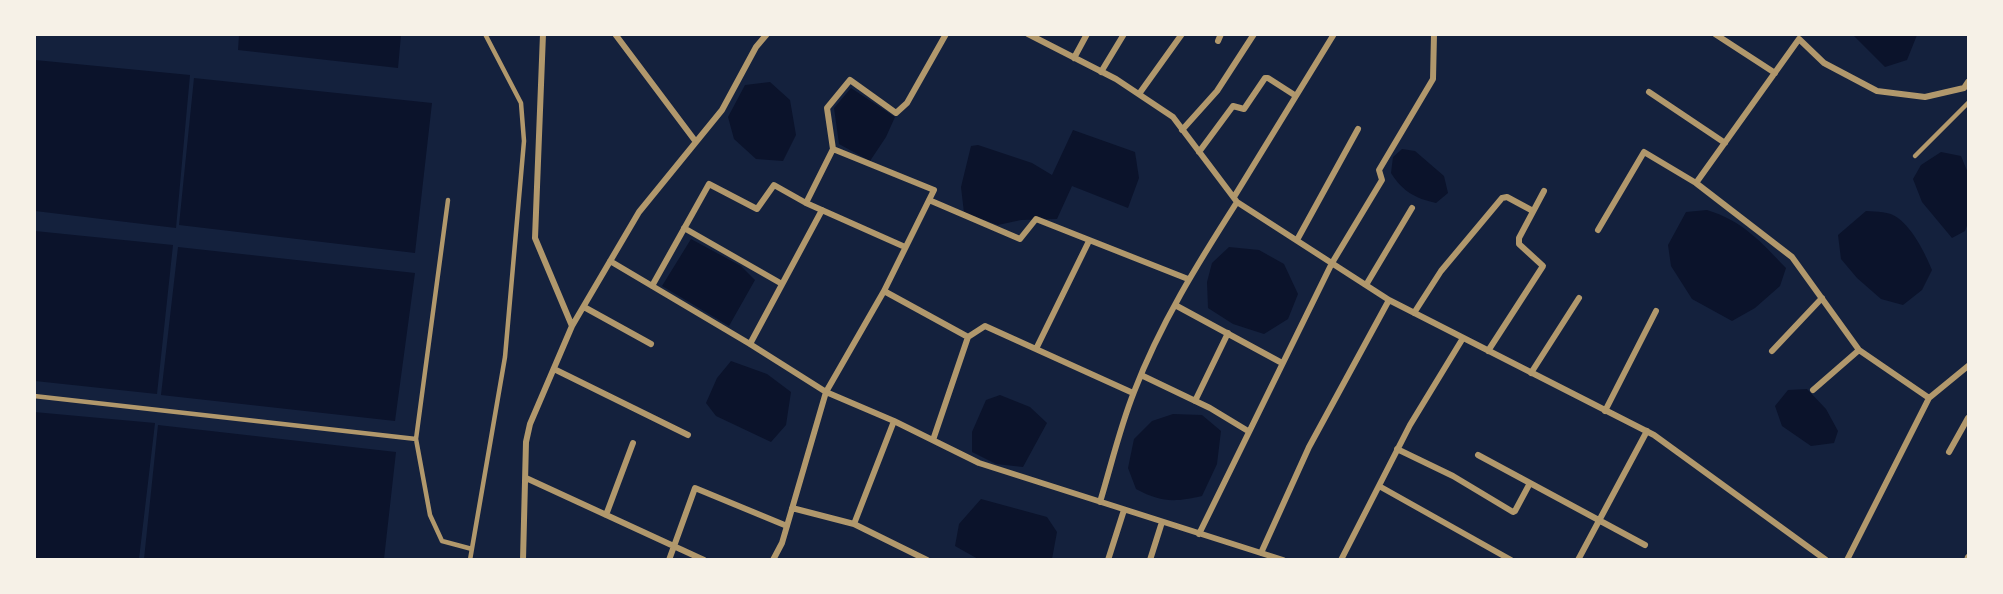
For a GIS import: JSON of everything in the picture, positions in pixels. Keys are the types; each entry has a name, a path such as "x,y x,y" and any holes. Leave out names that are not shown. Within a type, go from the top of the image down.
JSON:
{"street":[{"path":"543,34 535,238 572,326"},
{"path":"615,34 696,142"},
{"path":"523,560 526,442 530,424 572,326 639,212 722,110 756,47 767,34"},
{"path":"806,203 833,149 827,108 850,80 896,113 907,103 946,34"},
{"path":"1028,34 1101,72 1173,117 1235,200 1389,300 1647,431 1826,560"},
{"path":"1074,58 1087,34"},
{"path":"1101,72 1124,34"},
{"path":"1138,94 1182,34"},
{"path":"1182,130 1217,91 1254,34"},
{"path":"1100,502 1133,393 1153,346 1188,279 1334,34"},
{"path":"1199,534 1332,263 1382,180 1380,170 1433,79 1434,34"},
{"path":"1715,34 1775,73"},
{"path":"1696,183 1798,39 1824,63 1877,91 1925,97 1966,85 1968,94"},
{"path":"1199,152 1233,106 1244,110 1265,78 1296,96"},
{"path":"1649,92 1725,143"},
{"path":"1297,240 1358,129"},
{"path":"773,560 782,543 826,392 884,291 934,190 833,149"},
{"path":"1598,230 1644,152 1696,183 1792,257 1859,350 1929,398"},
{"path":"652,286 709,184 757,209 774,185 806,203 905,247"},
{"path":"1488,351 1543,266 1518,243 1544,191"},
{"path":"1414,313 1441,271 1502,198 1507,196 1533,211"},
{"path":"929,200 1020,239 1036,219 1188,279"},
{"path":"1366,285 1412,208"},
{"path":"750,344 822,210"},
{"path":"684,228 782,284"},
{"path":"1036,349 1089,241"},
{"path":"610,261 826,392 894,421 979,463 1283,560"},
{"path":"884,291 968,337"},
{"path":"1531,373 1579,298"},
{"path":"1772,351 1822,298"},
{"path":"1261,553 1309,447 1389,300"},
{"path":"1175,305 1282,363"},
{"path":"584,307 651,344"},
{"path":"1605,411 1656,311"},
{"path":"933,440 968,337 985,326 1133,393"},
{"path":"1195,401 1228,333"},
{"path":"1341,560 1410,424 1464,338"},
{"path":"1813,390 1859,350"},
{"path":"1847,560 1929,398 1968,366"},
{"path":"554,369 688,435"},
{"path":"1141,375 1195,401 1248,431"},
{"path":"1949,452 1968,418"},
{"path":"854,524 894,421"},
{"path":"1578,560 1647,431"},
{"path":"606,515 633,443"},
{"path":"1397,450 1453,476 1509,511 1515,511 1530,483"},
{"path":"1478,455 1645,545"},
{"path":"526,478 704,560"},
{"path":"1378,486 1510,560"},
{"path":"669,560 695,488 787,526"},
{"path":"792,508 854,524 927,560"},
{"path":"1108,560 1124,510"},
{"path":"1150,560 1162,522"}],"lane":[{"path":"470,560 505,357 524,141 521,104 485,34"},
{"path":"1915,156 1968,103"},
{"path":"448,200 416,439 430,514 442,541 472,549"},
{"path":"34,396 416,439"}],"water":[{"path":"239,35 401,35 398,68 238,50"},
{"path":"1853,35 1917,35 1907,60 1885,67"},
{"path":"35,60 190,75 176,228 35,211"},
{"path":"194,78 432,103 415,253 179,225"},
{"path":"770,82 790,100 796,135 783,161 756,159 734,139 728,117 745,85"},
{"path":"851,88 895,117 886,137 870,161 839,144 834,108"},
{"path":"1073,130 1135,152 1139,178 1128,208 1072,186 1057,219 1021,220 998,225 964,213 961,187 971,146 978,145 1032,163 1052,175"},
{"path":"1402,149 1415,151 1444,176 1448,193 1436,203 1410,193 1391,173 1393,157"},
{"path":"1941,152 1961,156 1968,173 1968,223 1965,231 1952,238 1922,202 1913,179 1921,165"},
{"path":"1707,210 1741,226 1760,241 1786,268 1780,286 1755,308 1732,321 1692,299 1671,266 1668,245 1686,212"},
{"path":"1866,211 1883,212 1898,218 1909,228 1932,270 1922,290 1903,305 1881,299 1857,278 1841,259 1838,235"},
{"path":"35,231 173,245 157,394 35,381"},
{"path":"691,239 741,266 755,280 729,326 662,286"},
{"path":"178,247 415,273 395,421 161,395"},
{"path":"1229,247 1259,250 1284,264 1298,294 1288,319 1264,334 1233,324 1208,308 1207,282 1212,263"},
{"path":"731,361 767,374 791,392 786,425 771,442 716,416 706,403 717,378"},
{"path":"1807,389 1826,409 1838,431 1834,443 1811,446 1782,426 1775,406 1788,390"},
{"path":"1000,395 1030,407 1047,423 1023,467 996,464 972,452 972,432 986,400"},
{"path":"34,412 155,423 139,559 35,559"},
{"path":"1173,414 1202,415 1221,431 1217,464 1202,496 1176,500 1153,497 1136,489 1128,468 1134,439 1152,421"},
{"path":"158,425 396,452 384,559 144,559"},
{"path":"981,499 1047,517 1057,532 1052,559 978,559 955,546 959,524"}]}
